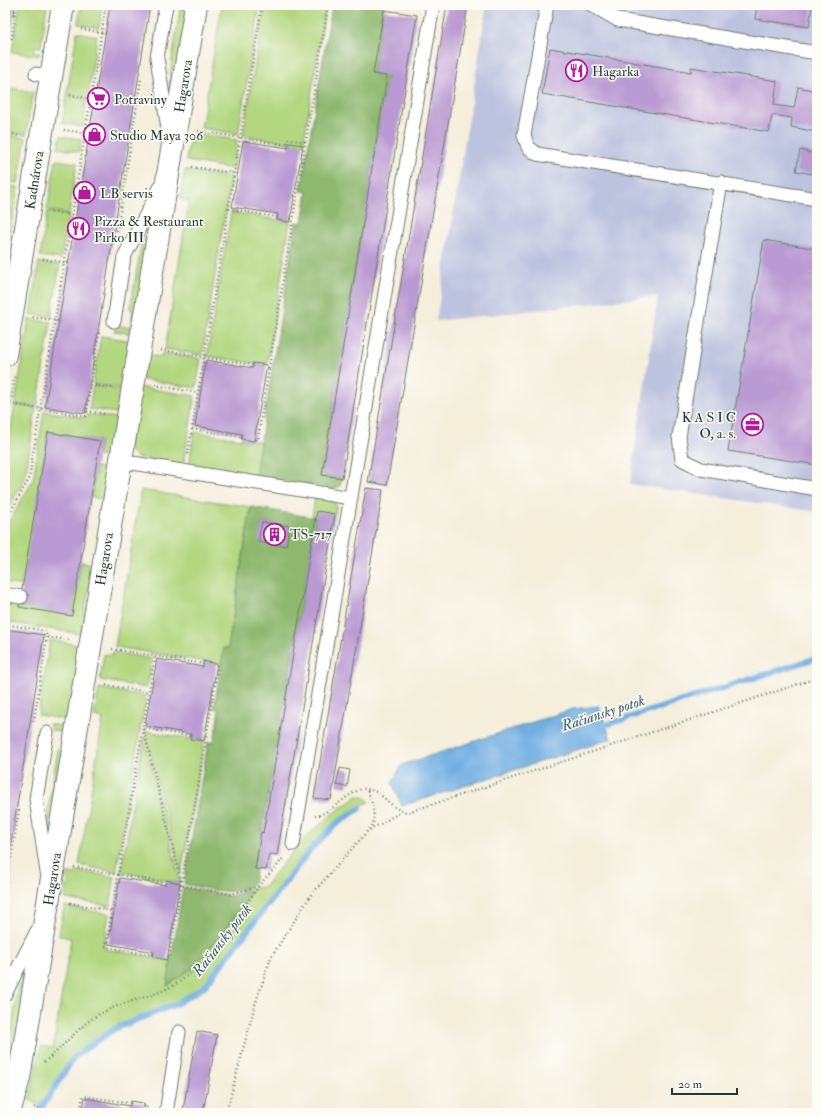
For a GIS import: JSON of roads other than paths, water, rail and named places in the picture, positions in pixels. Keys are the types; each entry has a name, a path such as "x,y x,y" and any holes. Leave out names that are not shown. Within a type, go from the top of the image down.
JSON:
{"street":[{"name":"Kadnárova","path":"5,355 9,304 44,75 63,5"},
{"name":"Hagarova","path":"9,1113 19,1078 196,5"}],"lane":[{"path":"114,321 124,257 170,162 157,58 166,5"},
{"path":"293,844 433,5"},
{"path":"547,5 524,134 528,147 537,154 721,182 817,199"},
{"path":"592,5 618,20 817,53"},
{"path":"721,182 679,437 682,459 701,469 817,489"},
{"path":"120,461 351,498"},
{"path":"5,594 21,597"},
{"path":"5,994 48,902 36,799 46,734"},
{"path":"166,1113 179,1032"}],"water":[{"path":"599,706 611,739 402,806 392,783 402,765 573,709"}],"waterway":[{"name":"Račiansky potok","path":"599,727 817,658"},
{"name":"Račiansky potok","path":"38,1113 75,1056 114,1029 176,1004 204,987 310,850 335,825 360,808"}],"place":[{"name":"Hagarka","path":"577,71"},
{"name":"Potraviny","path":"99,99"},
{"name":"Studio Maya 306","path":"94,135"},
{"name":"LB servis","path":"84,193"},
{"name":"Pizza & Restaurant Pirko III","path":"79,229"},
{"name":"K A S I C O, a. s.","path":"752,425"},
{"name":"TS-717","path":"274,534"}]}
